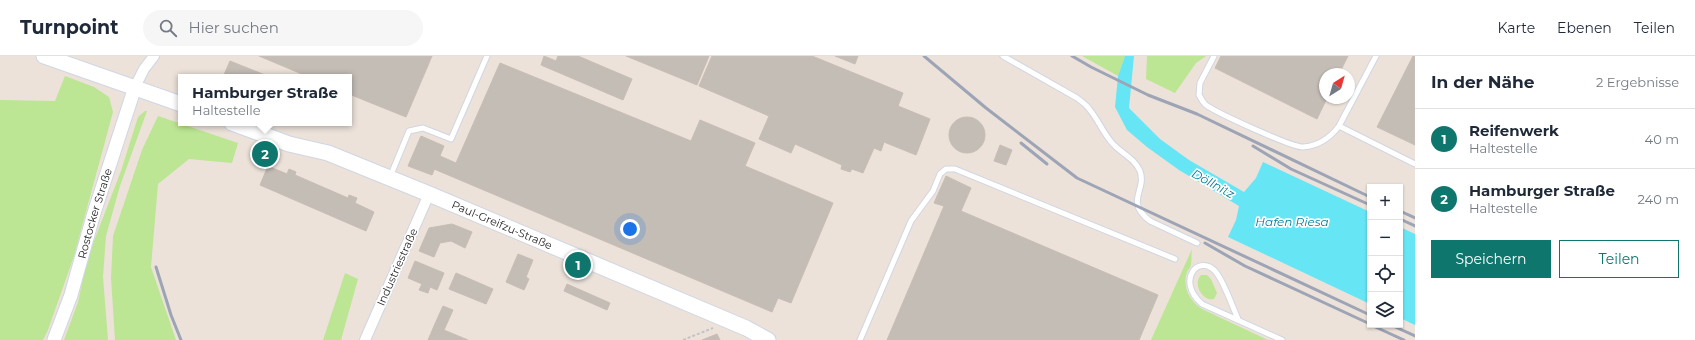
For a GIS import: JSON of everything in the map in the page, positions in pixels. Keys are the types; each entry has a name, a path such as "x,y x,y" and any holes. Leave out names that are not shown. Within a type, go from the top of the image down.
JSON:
{"main road":[{"path":"44,56 178,103"},
{"name":"Paul-Greifzu-Straße","path":"240,126 290,144 328,153 390,178 746,328 768,340"}],"street":[{"path":"135,87 144,69 154,56"},
{"name":"Rostocker Straße","path":"54,340 71,295 94,213 135,87"},
{"name":"Industriestraße","path":"365,340 429,194"}],"lane":[{"path":"390,178 409,131 423,128 451,139 487,56"},
{"path":"1003,56 1077,98 1090,109 1107,138 1136,164 1140,170 1141,177 1137,200 1138,206 1144,216 1150,221 1197,243"},
{"path":"1214,56 1200,83 1199,95 1205,104 1254,129 1302,147 1319,144 1331,136 1339,126 1376,56"},
{"path":"1339,126 1415,164"},
{"path":"860,340 911,221 933,191 940,174 946,169 955,169 1175,259"},
{"path":"1238,319 1215,271 1206,266 1197,267 1191,275 1190,280 1190,286 1196,298 1210,308 1238,319 1282,340"}],"path":[{"path":"683,340 712,328"}],"green space":[{"path":"1082,56 1125,56 1118,76"},
{"path":"1147,56 1206,56 1196,63 1175,93 1146,79"},
{"path":"65,76 94,87 109,97 113,112 74,256 48,330 43,340 0,340 0,100 55,101"},
{"path":"147,111 120,186 106,236 103,277 108,340 64,340 78,302 87,259 121,171 138,117"},
{"path":"158,116 178,123 178,126 188,126 238,143 232,163 189,159 158,184 151,267 176,340 115,340 111,278 113,236 142,150"},
{"path":"1192,249 1191,265 1187,272 1186,278 1186,289 1194,302 1202,309 1268,340 1151,340"},
{"path":"345,273 358,279 341,340 323,340"},
{"path":"1201,275 1207,275 1211,279 1217,293 1214,299 1206,298 1200,292 1198,283"}],"water":[{"name":"Hafen Riesa","path":"1125,56 1134,56 1129,108 1160,139 1189,160 1244,192 1256,178 1263,162 1367,211 1367,303 1228,237 1236,220 1239,206 1179,170 1147,147 1127,130 1115,107 1118,76"},
{"path":"1403,228 1415,234 1415,325 1403,319"}],"building":[{"path":"259,56 432,56 406,117 352,95 352,74 302,74"},
{"path":"544,56 556,61 558,56 578,56 632,79 623,100 541,65"},
{"path":"626,56 709,56 697,85"},
{"path":"712,56 812,56 903,93 898,106 930,119 916,155 884,142 881,151 874,148 863,173 852,169 850,172 841,169 842,165 795,144 791,153 759,139 769,116 699,86"},
{"path":"835,56 858,56 855,64"},
{"path":"1221,56 1348,56 1342,68 1319,68 1319,104 1324,104 1317,119 1215,68"},
{"path":"1413,56 1415,56 1415,145 1377,127"},
{"path":"230,61 262,74 224,74"},
{"path":"500,63 691,141 700,120 755,143 745,166 833,203 791,303 778,298 772,312 434,169 440,156 456,163"},
{"path":"971,117 980,122 984,128 984,142 980,148 971,153 963,153 954,148 950,142 949,131 954,122 960,118"},
{"path":"421,136 444,146 432,175 408,166"},
{"path":"1000,145 1012,150 1006,165 994,161"},
{"path":"268,166 287,174 289,169 296,172 295,175 348,198 349,195 357,198 355,203 374,212 366,231 260,185"},
{"path":"946,176 971,188 961,211 1158,295 1139,340 887,340 944,206 934,203"},
{"path":"452,224 472,232 465,248 451,241 440,243 434,257 419,251 429,228"},
{"path":"518,254 533,260 526,277 529,279 524,290 506,282"},
{"path":"415,261 444,273 437,290 430,287 428,293 419,290 422,284 408,278"},
{"path":"456,273 493,289 486,304 449,289"},
{"path":"567,284 610,303 607,310 564,291"},
{"path":"443,306 453,310 444,330 434,326"},
{"path":"434,326 444,330 468,340 428,340"},
{"path":"717,334 720,340 702,340"}],"railway":[{"path":"924,56 986,108 1077,178 1367,314"},
{"path":"1072,56 1148,95 1197,114 1367,196"},
{"path":"1021,143 1047,164"},
{"path":"1253,146 1291,169 1367,204"},
{"path":"1403,212 1415,218"},
{"path":"1402,220 1415,226"},
{"path":"1205,243 1245,266 1367,323"},
{"path":"156,267 171,315 181,340"},
{"path":"1378,328 1404,340"},
{"path":"1398,328 1415,336"}],"place":[{"name":"Hamburger Straße","path":"265,154"},
{"name":"Reifenwerk","path":"578,265"}],"water label":[{"name":"Döllnitz","path":"1213,184"}]}
